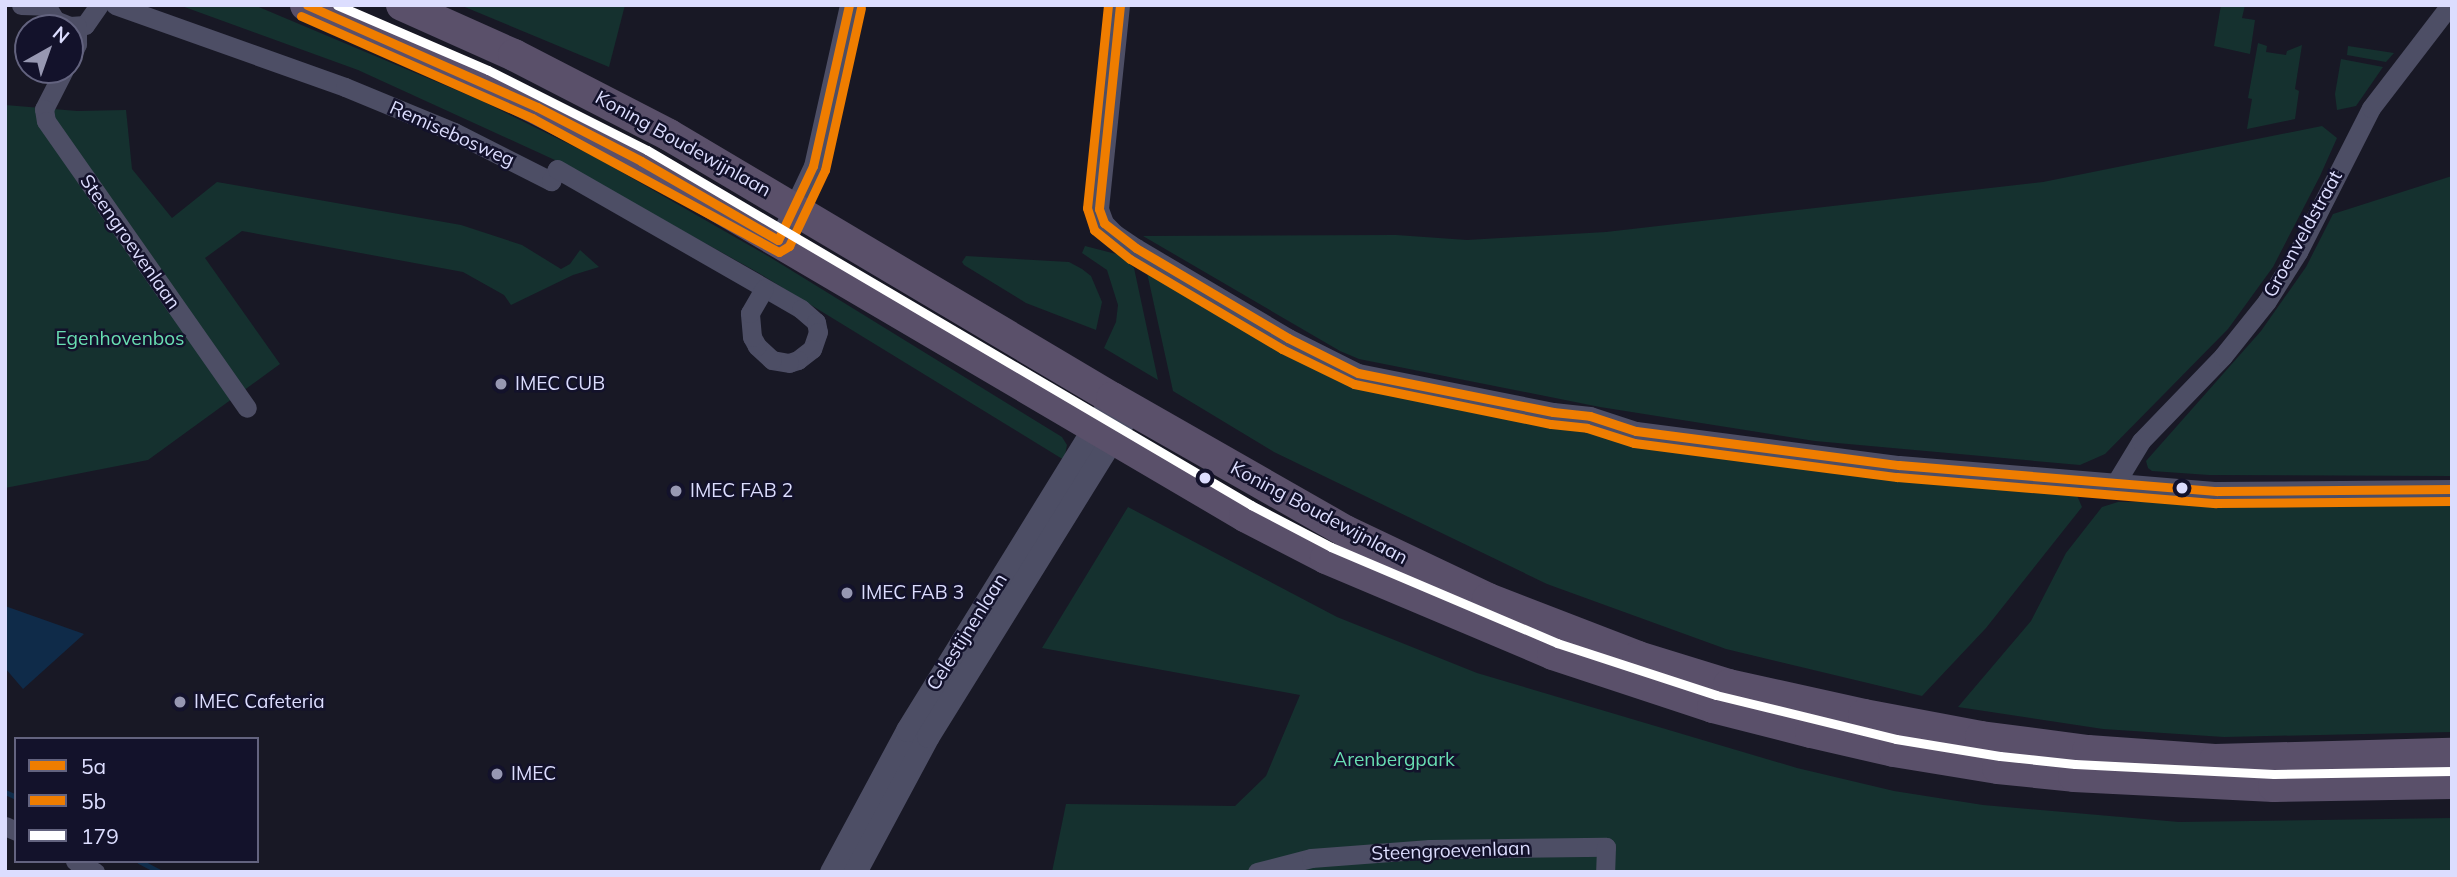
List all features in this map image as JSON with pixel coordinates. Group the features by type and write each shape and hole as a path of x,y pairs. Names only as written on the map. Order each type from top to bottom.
{"highway":[{"name":"Koning Boudewijnlaan","path":"306,5 537,107 641,161 1103,435 1314,552 1461,617 1616,676 1713,706 1894,751 2074,776 2274,786 2452,783"},
{"name":"Koning Boudewijnlaan","path":"402,5 579,86 796,207 1121,403 1345,531 1488,599 1638,657 1729,685 1955,732 2088,751 2215,760 2452,754"}],"street":[{"path":"21,5 46,5"},
{"path":"84,23 92,20 99,5"},
{"name":"Remisebosweg","path":"115,5 345,87 454,132 551,181 557,169 764,289"},
{"path":"778,240 796,207 821,137 849,5"},
{"path":"1120,5 1099,209 1104,223 1115,234 1288,338 1358,373 1553,412 1590,416 1636,431 1899,465 2217,491 2308,493 2452,489"},
{"name":"Groenveldstraat","path":"2115,484 2141,441 2223,356 2258,313 2298,252 2371,108 2451,5"},
{"name":"Steengroevenlaan","path":"57,84 44,109 46,121 247,408"},
{"name":"Celestijnenlaan","path":"855,872 928,736 1121,403"},
{"name":"Celestijnenlaan","path":"831,872 907,730 1103,435"},
{"name":"Steengroevenlaan","path":"1257,872 1311,858 1430,849 1606,847 1605,872"},
{"path":"79,863 95,872"}],"green space":[{"path":"179,5 254,5 482,101 595,157 768,256 1062,437 1067,445 1064,460 757,272 557,161 358,70"},
{"path":"460,5 625,5 609,67"},
{"path":"2221,5 2245,5 2242,18 2255,20 2250,54 2214,46"},
{"path":"2258,43 2267,46 2266,52 2286,55 2287,51 2302,45 2295,89 2299,91 2295,119 2247,129 2252,99 2248,98"},
{"path":"2348,46 2394,53 2386,62 2347,55"},
{"path":"2341,59 2383,67 2356,106 2337,110 2335,94"},
{"name":"Egenhovenbos","path":"5,105 77,111 126,110 132,169 172,218 217,182 461,225 522,245 561,269 570,264 580,250 599,267 573,275 511,305 504,295 463,272 242,231 205,258 280,364 148,460 5,488"},
{"path":"2322,126 2337,138 2273,267 2228,329 2105,454 2080,465 1815,441 1600,407 1359,359 1340,351 1143,236 1396,235 1467,240 1606,232 2043,182"},
{"path":"2452,176 2452,476 2209,475 2152,471 2148,468 2146,461 2261,331 2306,267 2333,214"},
{"path":"1085,246 1120,255 1134,268 1158,380 1104,348 1116,322 1118,305 1107,270 1082,253"},
{"path":"966,256 1069,262 1082,269 1091,276 1102,302 1096,330 1026,303 964,265 962,262"},
{"path":"1146,268 1327,374 1362,388 1673,448 1883,477 2075,491 2082,507 1986,628 1922,696 1726,649 1547,584 1274,452 1173,391"},
{"path":"2452,500 2452,732 2224,737 2103,729 1958,707 2031,621 2066,553 2102,507 2118,502"},
{"name":"Arenbergpark","path":"1128,507 1337,617 1477,673 1797,768 1894,791 1983,805 2179,822 2452,818 2452,872 1052,872 1066,804 1235,806 1266,776 1300,695 1042,648"}],"water":[{"path":"5,606 84,634 23,689 5,668"}],"waterway":[{"path":"5,792 14,796"},
{"path":"143,863 160,872"}],"transit line":[{"name":"5a","path":"307,5 537,107 641,161 778,240 813,166 849,5"},
{"name":"179","path":"337,5 488,70 647,150 1251,505 1331,547 1557,643 1716,695 1896,739 2000,756 2075,764 2274,774 2452,771"},
{"name":"5b","path":"1108,5 1087,208 1094,230 1130,259 1282,349 1354,384 1551,424 1587,428 1634,443 1897,477 2216,503 2452,501"},
{"name":"5a","path":"1120,5 1099,209 1104,223 1136,248 1288,338 1358,373 1553,412 1590,416 1636,431 1899,465 2217,491 2452,489"},
{"name":"5b","path":"301,16 532,118 779,252 789,246 825,170 861,8"}],"place":[{"name":"IMEC CUB","path":"501,384"},
{"name":"IMEC FAB 2","path":"676,491"},
{"name":"IMEC FAB 3","path":"847,593"},
{"name":"IMEC Cafeteria","path":"180,702"},
{"name":"IMEC","path":"497,774"}]}
